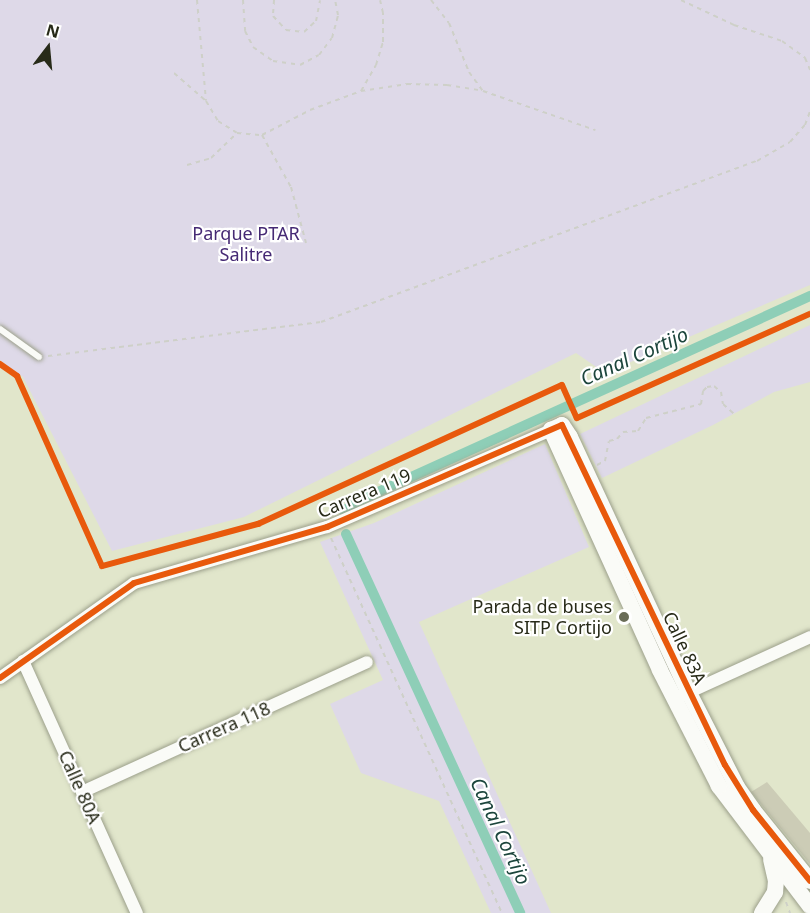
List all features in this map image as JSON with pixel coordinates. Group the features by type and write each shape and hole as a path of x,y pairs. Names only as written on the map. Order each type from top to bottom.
{"street":[{"name":"Carrera 119","path":"0,678 134,583 327,527 551,430"},
{"name":"Calle 83A","path":"551,430 682,696 719,786 807,910"},
{"path":"682,696 810,637"},
{"name":"Calle 80A","path":"23,662 136,913"},
{"name":"Carrera 118","path":"82,792 367,662"},
{"name":"Calle 83A","path":"682,696 737,787 810,881"},
{"path":"762,913 775,892 776,881 770,856"}],"lane":[{"path":"0,329 39,357"}],"path":[{"path":"198,0 206,101"},
{"path":"243,0 245,31 253,47 273,61 300,65 319,55 332,38 338,15 334,0"},
{"path":"274,0 273,16 286,30 304,33 316,21 320,0"},
{"path":"361,91 376,65 383,42 383,13 380,0"},
{"path":"431,0 449,23 469,72 483,91"},
{"path":"681,0 734,25 782,41 805,58 810,70"},
{"path":"174,73 206,101 218,121 237,133 261,135 310,110 361,91 407,84 447,85 483,91 595,130"},
{"path":"39,357 321,322 757,161 790,142 805,125 810,111"},
{"path":"187,165 211,158 237,133"},
{"path":"261,135 291,187 306,243"},
{"path":"327,527 502,913"}],"green space":[{"name":"Parque PTAR Salitre","path":"0,0 810,0 810,285 605,373 576,353 244,517 112,551 23,377 0,360"},
{"path":"810,325 810,382 774,392 713,425 602,478 580,434"},
{"path":"545,444 589,547 419,622 551,913 491,913 439,801 361,773 330,704 383,680 320,542 374,523"}],"building":[{"path":"767,782 810,833 810,864 751,792"}],"waterway":[{"name":"Canal Cortijo","path":"344,511 356,502 810,296"},
{"name":"Canal Cortijo","path":"346,534 520,913"}],"cycle path":[{"path":"0,364 17,376 102,566 258,524 562,385 577,418 810,314"},
{"path":"0,678 134,583 327,527 562,425 725,765 753,810 810,881"}],"place":[{"name":"Parada de buses SITP Cortijo","path":"624,617"}]}
